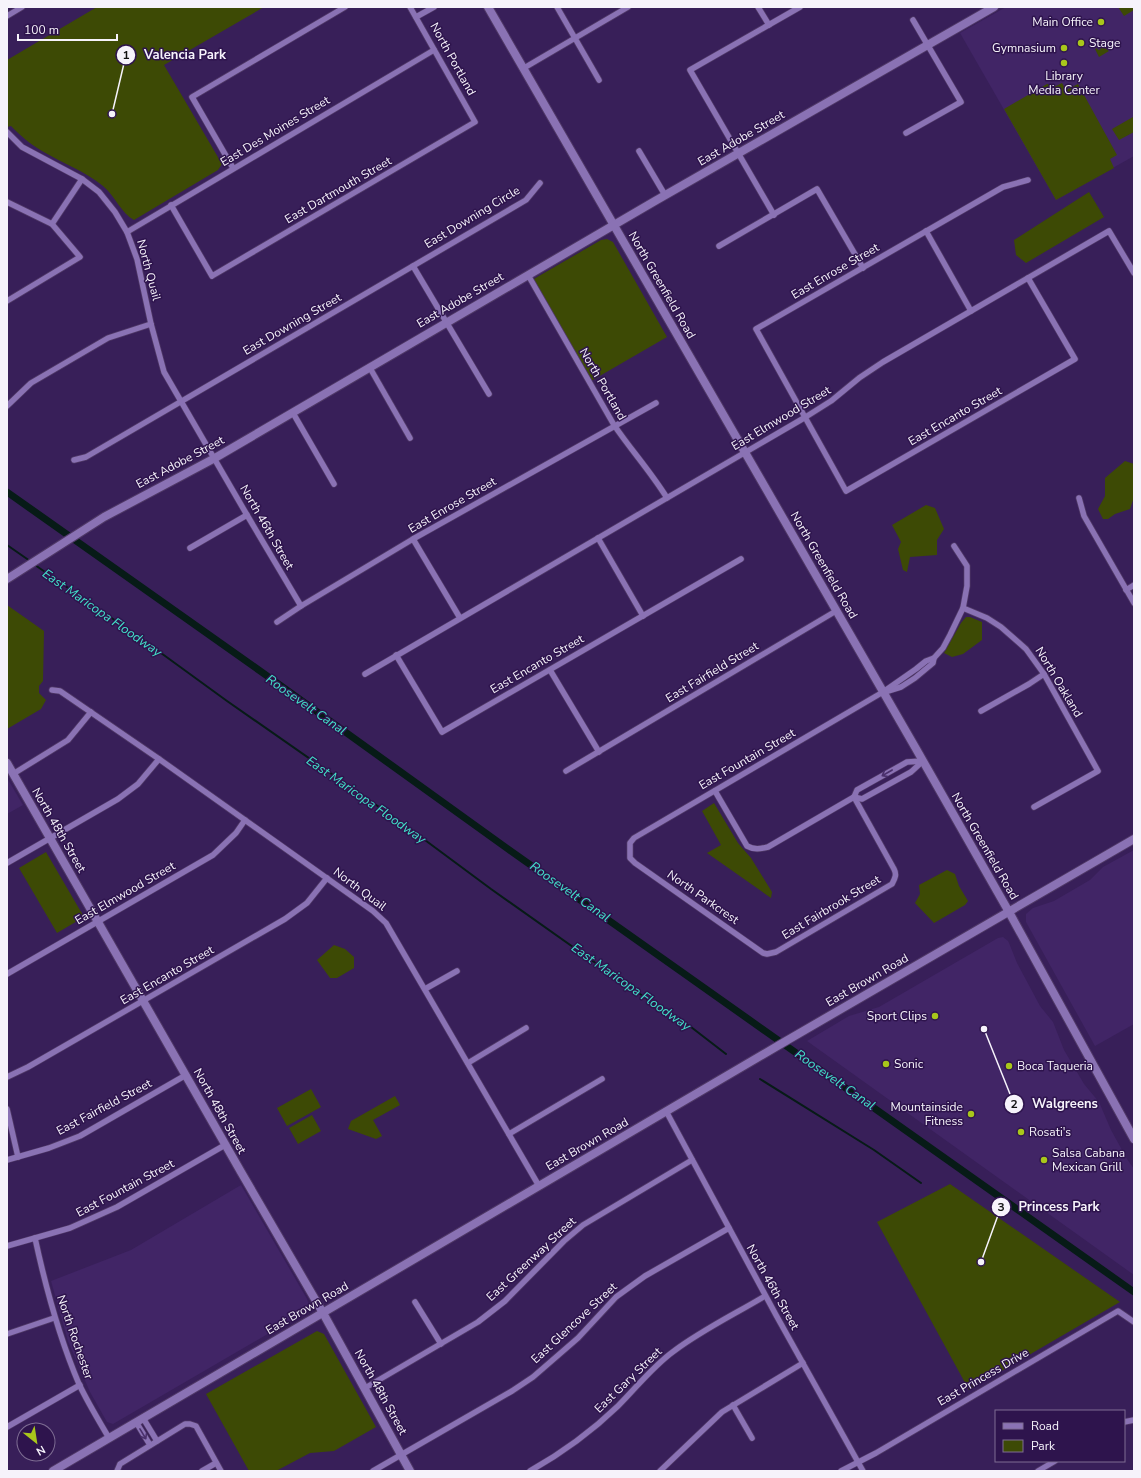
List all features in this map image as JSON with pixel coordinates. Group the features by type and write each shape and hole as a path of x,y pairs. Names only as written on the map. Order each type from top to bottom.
{"main road":[{"name":"North Greenfield Road","path":"488,7 884,692 1009,912 1134,1139"},
{"name":"East Adobe Street","path":"7,579 77,534 136,499 215,458 614,224 994,7"},
{"name":"North 48th Street","path":"7,763 225,1145 323,1313 410,1471"},
{"name":"East Brown Road","path":"53,1471 786,1040 1134,839"}],"street":[{"path":"7,16 22,7"},
{"path":"234,168 192,98 345,7"},
{"name":"North Portland","path":"410,7 475,122"},
{"path":"416,17 434,7"},
{"path":"557,7 600,80"},
{"path":"524,68 628,7"},
{"path":"758,7 769,25"},
{"path":"774,215 690,70 800,7"},
{"path":"906,133 961,102 913,20"},
{"name":"East Des Moines Street","path":"127,232 434,50"},
{"name":"East Dartmouth Street","path":"171,206 212,276 475,122"},
{"name":"North Quail","path":"7,132 22,147 82,179 99,192 115,212 127,232 137,259 151,324 164,372 182,400 215,458"},
{"path":"639,152 665,195"},
{"path":"52,224 82,179"},
{"name":"East Enrose Street","path":"804,418 756,329 1003,187 1028,180"},
{"name":"East Downing Circle","path":"413,266 526,200 540,183"},
{"path":"719,246 817,189 863,268"},
{"path":"7,202 52,224 80,257 7,301"},
{"path":"926,231 971,311"},
{"name":"East Elmwood Street","path":"365,674 832,402 859,378 883,362 1110,231 1134,273"},
{"path":"413,266 489,394"},
{"name":"East Downing Street","path":"182,400 413,266"},
{"name":"North Portland","path":"528,275 614,425 628,446 653,476 667,498"},
{"name":"East Encanto Street","path":"804,418 846,491 1075,359 1028,278"},
{"path":"7,406 31,383 108,338 151,324"},
{"path":"370,368 410,438"},
{"path":"74,460 86,457 182,400"},
{"name":"East Enrose Street","path":"277,622 413,539 614,425 656,403"},
{"path":"293,413 334,484"},
{"name":"North 46th Street","path":"215,458 301,606"},
{"path":"1079,498 1084,516 1134,603"},
{"path":"190,548 247,515"},
{"path":"598,538 643,616"},
{"path":"413,539 460,618"},
{"name":"East Fountain Street","path":"884,692 901,686 922,674 933,663 934,658 950,635 964,608 967,586 967,566 954,546"},
{"name":"East Encanto Street","path":"396,655 442,732 741,559"},
{"path":"1126,590 1134,585"},
{"name":"North Oakland","path":"964,608 987,618 1001,627 1026,649 1044,674 1098,771 1034,807"},
{"name":"East Fairfield Street","path":"566,771 836,611"},
{"name":"East Fountain Street","path":"629,851 630,843 634,838 884,692 926,661 934,658"},
{"path":"916,669 922,674"},
{"path":"550,670 599,752"},
{"path":"981,711 1044,674"},
{"name":"North Quail","path":"52,690 60,691 159,759 373,911 386,923 539,1186"},
{"path":"13,774 68,740 91,712"},
{"path":"7,863 118,799 138,784 159,759"},
{"path":"854,798 857,790 907,762 923,761"},
{"path":"715,791 747,846 752,849 756,849 768,847 854,798 862,799 876,792 911,772 923,761"},
{"path":"871,782 876,792"},
{"name":"East Fairbrook Street","path":"772,953 892,884 896,873 854,798"},
{"name":"East Elmwood Street","path":"7,974 213,856 236,833 245,820"},
{"name":"North Parkcrest","path":"629,851 630,858 635,863 763,953 772,953"},
{"name":"East Encanto Street","path":"7,1077 28,1067 285,919 307,903 327,878"},
{"path":"425,989 457,971"},
{"path":"468,1063 526,1028"},
{"name":"East Fairfield Street","path":"7,1160 49,1148 80,1136 186,1075"},
{"path":"509,1134 602,1079"},
{"path":"7,1109 18,1157"},
{"name":"North 46th Street","path":"666,1111 802,1364 864,1471"},
{"name":"East Fountain Street","path":"7,1246 70,1228 117,1207 225,1145"},
{"name":"East Greenway Street","path":"365,1388 478,1322 505,1301 558,1246 582,1225 692,1160"},
{"name":"East Glencove Street","path":"373,1471 512,1391 533,1377 578,1338 616,1297 645,1276 729,1228"},
{"name":"North Rochester","path":"35,1238 54,1318 80,1385 109,1438"},
{"name":"East Gary Street","path":"530,1471 558,1455 598,1424 639,1385 656,1365 674,1351 765,1296"},
{"path":"415,1302 441,1344"},
{"name":"East Princess Drive","path":"841,1471 876,1453 1118,1311 1134,1322"},
{"path":"7,1334 54,1318"},
{"path":"660,1471 710,1422 733,1405 802,1364"},
{"path":"7,1427 80,1385"},
{"path":"733,1405 752,1438"},
{"path":"140,1420 157,1441"},
{"path":"140,1420 150,1445"},
{"path":"117,1470 120,1464 150,1445 185,1424 190,1424 196,1426 221,1471"},
{"path":"202,1471 216,1462"},
{"path":"1038,1471 1053,1462"}],"shaded area":[{"path":"1006,7 1134,7 1134,156 1056,200 960,33"},
{"path":"7,778 23,805 7,814"},
{"path":"1134,850 1134,1024 1095,1046 1026,922 1026,914 1033,908 1054,901 1090,880 1103,867"},
{"path":"1003,937 1008,941 1017,963 1040,1006 1053,1022 1064,1050 1084,1084 1099,1102 1111,1130 1134,1169 1134,1275 807,1041 849,1016 879,1007 998,938"},
{"path":"241,1185 307,1299 309,1305 307,1309 302,1314 113,1424 107,1422 90,1392 68,1341 51,1281 131,1250"}],"green space":[{"path":"97,7 264,7 164,65 222,164 218,170 134,220 125,213 103,186 81,171 38,148 26,140 11,126 7,127 7,60"},
{"path":"1118,7 1134,7 1134,10 1124,16"},
{"path":"1101,45 1109,51 1099,57 1095,49 1101,49"},
{"path":"1062,83 1066,90 1078,84 1117,155 1110,159 1114,168 1056,200 1004,109 1047,84 1056,86"},
{"path":"1133,117 1134,132 1119,140 1112,129"},
{"path":"1089,192 1104,217 1026,263 1016,255 1014,240"},
{"path":"607,239 613,242 667,337 591,381 532,280 601,240"},
{"path":"1125,461 1134,464 1134,497 1130,509 1115,514 1108,519 1103,519 1098,509 1105,496 1105,478"},
{"path":"926,505 935,508 944,529 937,540 937,555 910,557 907,572 903,570 898,549 901,542 892,525"},
{"path":"7,605 44,631 43,681 39,686 39,693 46,700 41,709 7,729"},
{"path":"966,617 982,622 982,640 963,654 952,657 944,653"},
{"path":"714,803 738,843 751,858 772,892 771,898 707,853 721,845 702,811"},
{"path":"46,852 84,917 57,933 19,868"},
{"path":"947,870 955,874 959,886 968,901 965,905 934,923 915,903 920,894 919,885"},
{"path":"334,945 345,949 354,957 354,968 337,978 330,978 317,960"},
{"path":"311,1089 321,1107 287,1126 277,1108"},
{"path":"395,1096 400,1105 373,1120 382,1136 376,1139 348,1129 351,1121"},
{"path":"312,1115 321,1131 298,1144 289,1128"},
{"path":"950,1184 1120,1302 969,1390 877,1222"},
{"path":"317,1331 324,1334 376,1427 334,1451 310,1453 276,1471 249,1471 206,1394"}],"waterway":[{"name":"Roosevelt Canal","path":"7,492 1134,1292"},
{"name":"East Maricopa Floodway","path":"7,545 30,561"},
{"name":"East Maricopa Floodway","path":"35,565 402,823 491,889 614,976 691,1027 726,1054"},
{"name":"East Maricopa Floodway","path":"760,1079 874,1150 921,1183"}],"place":[{"name":"Main Office","path":"1101,22"},
{"name":"Stage","path":"1081,43"},
{"name":"Gymnasium","path":"1064,48"},
{"name":"Library Media Center","path":"1064,63"},
{"name":"Valencia Park","path":"112,114"},
{"name":"Sport Clips","path":"935,1016"},
{"name":"Walgreens","path":"984,1029"},
{"name":"Sonic","path":"886,1064"},
{"name":"Boca Taqueria","path":"1009,1066"},
{"name":"Mountainside Fitness","path":"971,1114"},
{"name":"Rosati's","path":"1021,1132"},
{"name":"Salsa Cabana Mexican Grill","path":"1044,1160"},
{"name":"Princess Park","path":"981,1262"}]}
